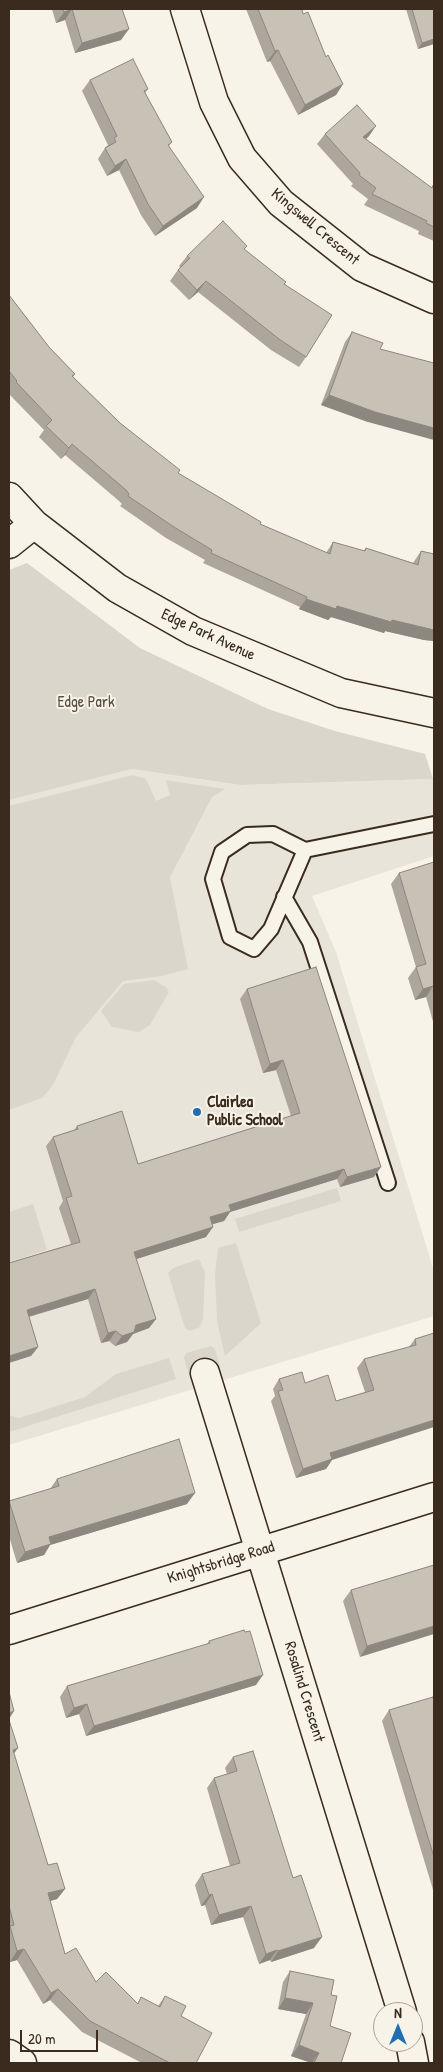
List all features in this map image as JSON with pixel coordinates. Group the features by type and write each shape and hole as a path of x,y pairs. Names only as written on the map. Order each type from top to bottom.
{"street":[{"name":"Kingswell Crescent","path":"185,9 214,102 242,158 275,196 362,267 434,298"},
{"name":"Edge Park Avenue","path":"9,497 34,524 117,588 193,631 341,693 434,713"},
{"path":"9,544 34,524"},
{"name":"Rosalind Crescent","path":"205,1373 399,2002"},
{"name":"Knightsbridge Road","path":"9,1630 434,1497"},
{"path":"9,2054 22,2063"}],"lane":[{"path":"305,850 271,929 254,949 230,937 213,879 222,852 248,835 273,834 305,850 434,824"},
{"path":"284,897 310,942 388,1182"}],"shaded area":[{"name":"Clairlea Public School","path":"132,769 240,785 433,779 434,856 312,896 336,952 434,1271 434,1316 9,1445 9,800"}],"green space":[{"name":"Edge Park","path":"27,563 140,648 268,709 335,731 425,754 433,779 240,785 132,769 9,800 9,570"},
{"path":"133,775 146,779 156,801 170,795 166,780 225,789 212,797 170,877 188,969 162,976 123,981 76,1037 53,1085 42,1098 9,1110 9,806"},
{"path":"154,980 166,987 169,992 150,1025 139,1032 112,1027 101,1011 124,984"},
{"path":"337,1188 341,1201 239,1232 235,1219"},
{"path":"33,1204 47,1250 9,1262 9,1212"},
{"path":"236,1243 261,1323 225,1356 217,1321 215,1274 218,1248"},
{"path":"199,1259 205,1273 203,1319 200,1327 190,1331 185,1328 168,1273 173,1268"},
{"path":"211,1346 215,1349 220,1366 189,1375 184,1358 186,1353"},
{"path":"169,1358 176,1379 9,1432 9,1415 19,1418 85,1397 116,1374"}],"building":[{"path":"72,9 122,9 129,29 82,43"},
{"path":"258,9 302,9 303,14 308,12 326,57 328,55 343,84 305,105 278,50 275,51"},
{"path":"412,9 434,9 434,39 422,43"},
{"path":"133,59 148,89 144,91 172,142 168,145 204,197 163,226 148,204 126,159 115,166 105,148 116,142 114,138 117,136 90,80"},
{"path":"357,105 376,126 363,137 432,188 434,184 434,227 426,223 427,221 372,194 376,188 359,175 360,173 325,134"},
{"path":"223,221 247,246 244,249 286,282 284,284 332,315 306,357 279,339 206,281 197,290 178,270 190,258 187,256"},
{"path":"9,295 49,347 75,374 72,376 120,423 180,470 178,473 261,522 260,524 330,554 333,542 365,551 366,548 418,565 421,551 434,554 434,630 392,620 391,622 337,606 336,609 306,599 307,597 211,553 212,550 128,496 129,494 126,490 72,444 69,448 46,426 52,420 16,382 9,371"},
{"path":"352,332 383,343 380,349 434,363 434,428 375,412 329,395"},
{"path":"434,862 434,990 433,986 423,989 416,967 426,964 399,873"},
{"path":"316,967 381,1167 347,1177 344,1169 229,1205 231,1211 210,1217 213,1227 134,1252 156,1319 136,1325 134,1332 122,1336 116,1331 108,1333 95,1289 27,1310 38,1347 9,1356 9,1263 80,1242 66,1198 72,1196 53,1137 78,1129 77,1126 122,1111 138,1164 300,1113 283,1060 270,1064 247,989"},
{"path":"434,1333 434,1420 330,1453 332,1459 303,1469 278,1391 283,1390 279,1379 302,1372 305,1383 328,1375 336,1401 374,1390 364,1359 416,1345 415,1339"},
{"path":"179,1439 195,1493 49,1537 51,1544 25,1552 9,1501 59,1486 57,1479"},
{"path":"434,1565 434,1626 367,1646 351,1590"},
{"path":"244,1630 245,1632 250,1631 263,1675 94,1726 87,1704 74,1708 67,1686 210,1643 209,1641"},
{"path":"9,1692 14,1711 9,1713"},
{"path":"433,1697 434,1702 434,1857 389,1710"},
{"path":"9,1720 18,1748 13,1750 48,1865 57,1863 65,1889 48,1893 65,1954 76,1948 96,1982 106,1972 138,2004 141,1997 160,2007 165,1996 186,2006 181,2016 212,2033 196,2063 170,2063 90,2021 58,1989 51,1993 24,1949 17,1951 10,1926 14,1925 9,1906"},
{"path":"253,1751 293,1878 301,1875 322,1937 266,1954 251,1906 219,1915 212,1894 209,1895 202,1874 240,1863 214,1778 237,1771 233,1757"},
{"path":"290,1971 334,1980 331,1995 337,1996 330,2026 351,2033 341,2063 314,2063 319,2053 299,2045 313,2003 285,1998"}],"place":[{"name":"Clairlea Public School","path":"197,1112"}]}
